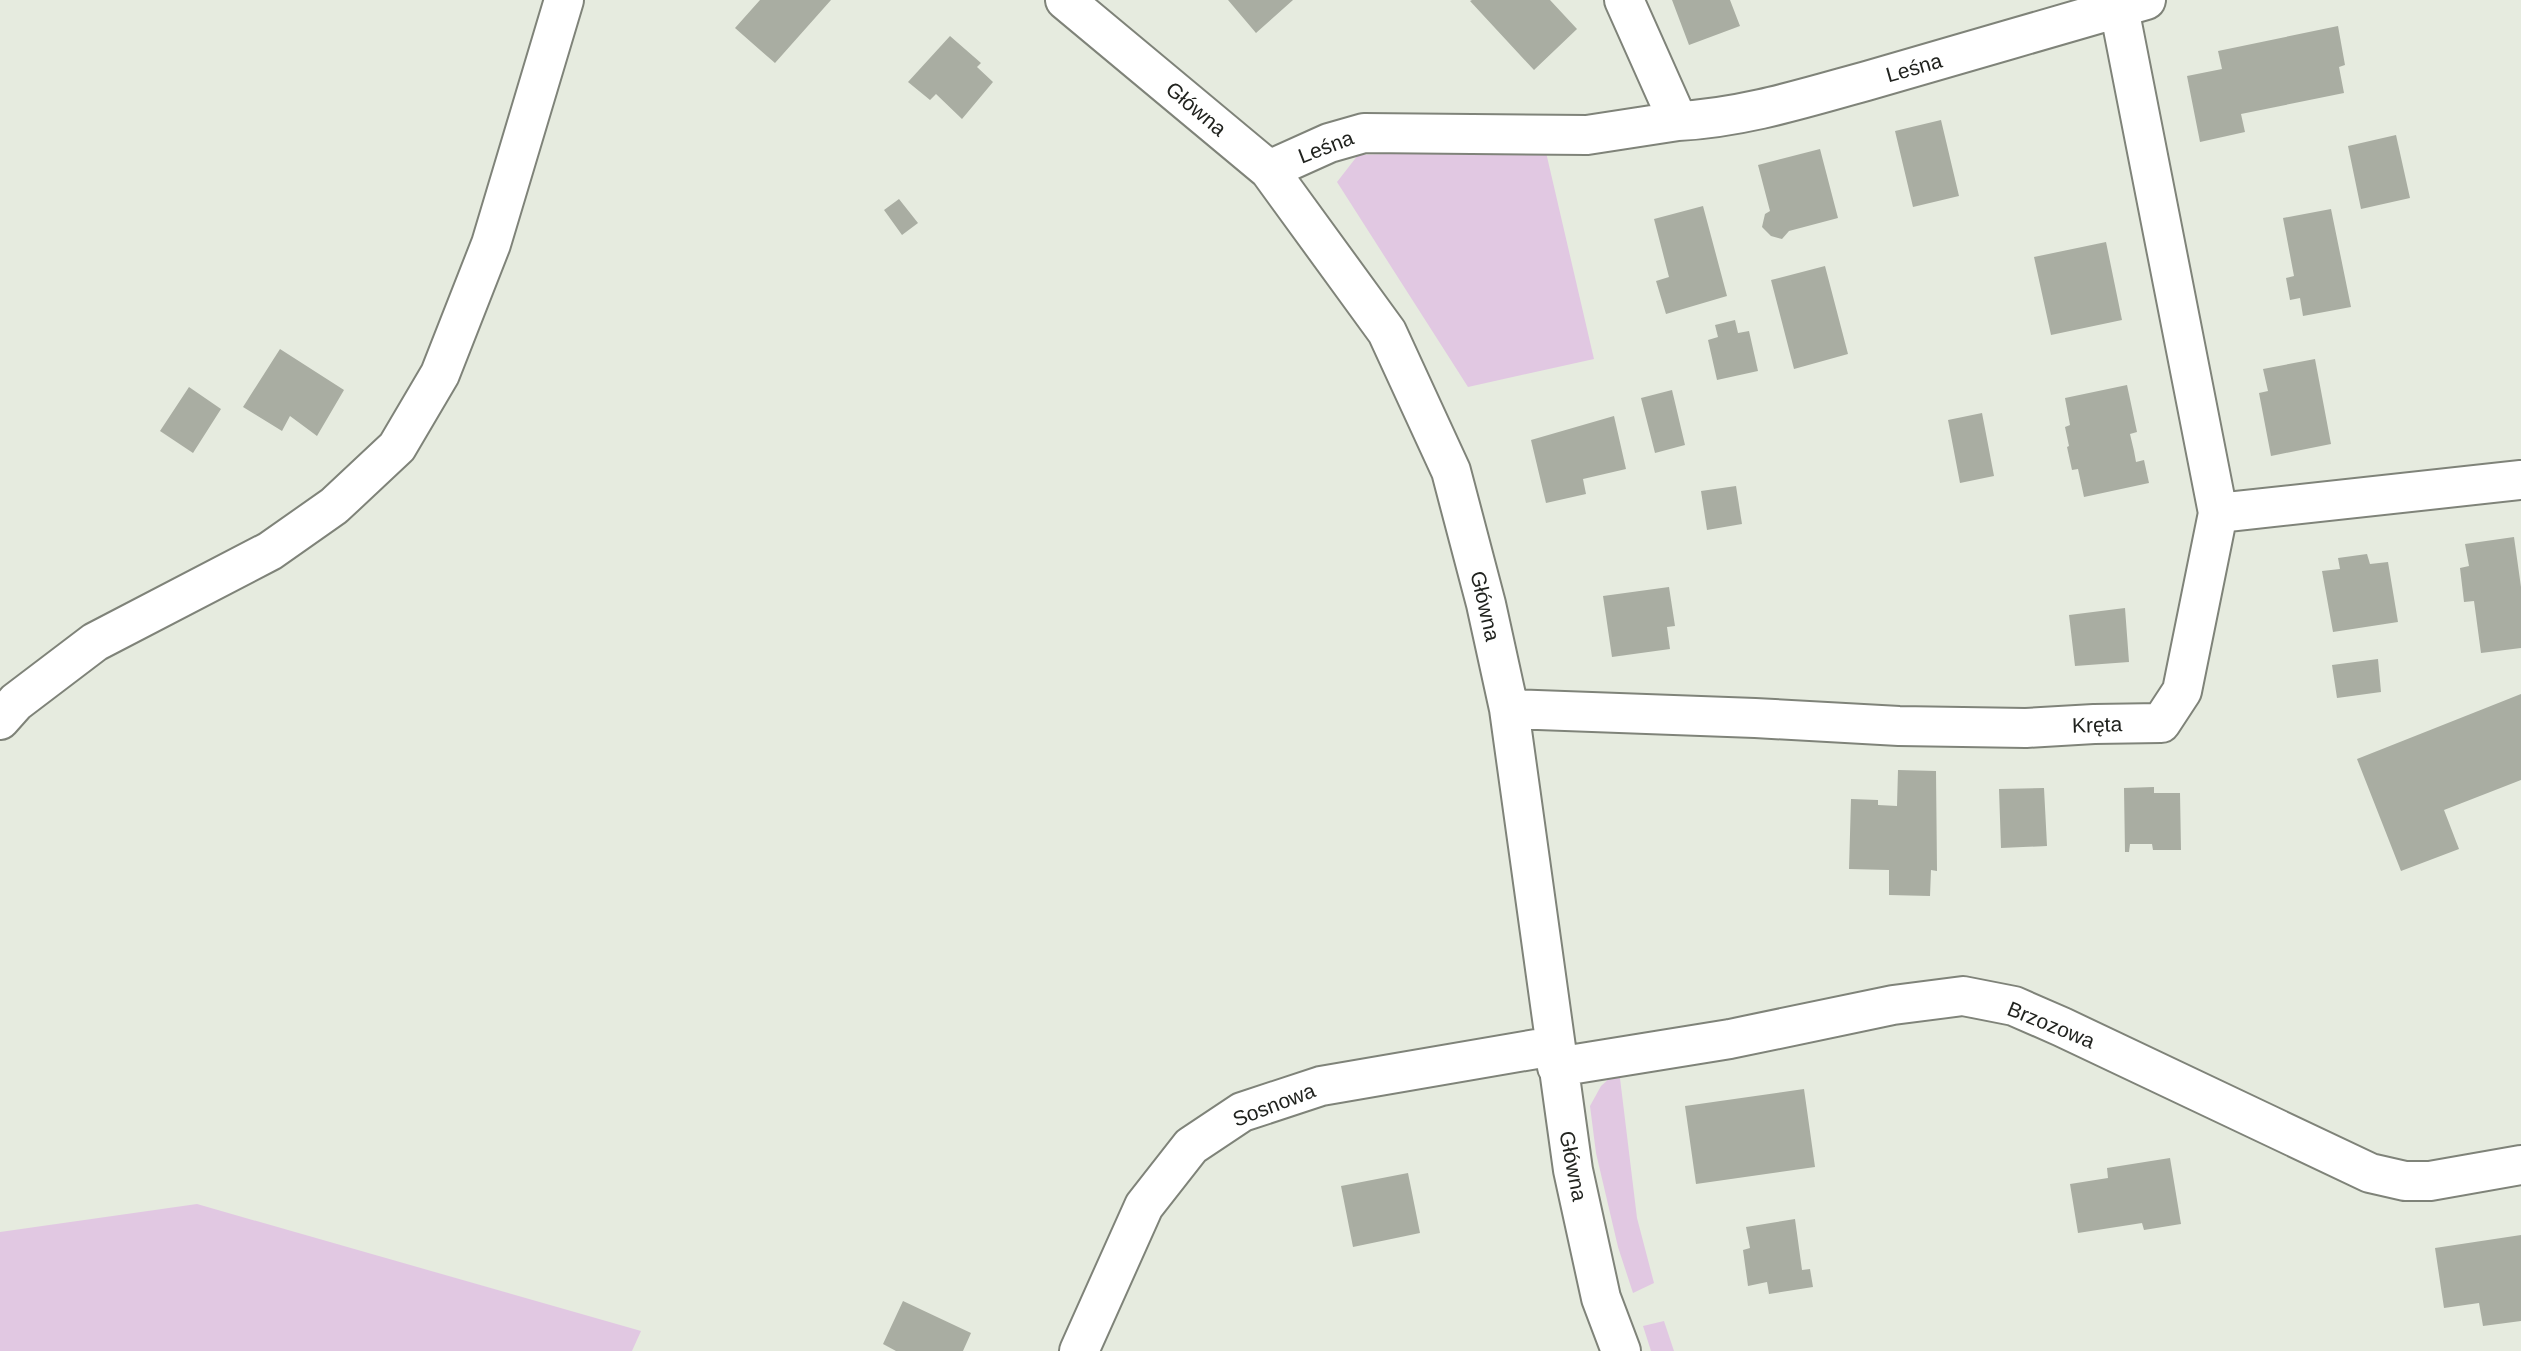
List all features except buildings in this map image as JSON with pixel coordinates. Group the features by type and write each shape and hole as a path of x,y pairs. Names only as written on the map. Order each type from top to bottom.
{"street":[{"path":"0,720 16,702 95,642 270,551 334,506 397,447 440,374 491,244 564,0"},
{"name":"Główna","path":"1065,0 1269,170 1387,331 1451,471 1486,604 1509,709 1555,1056 1573,1170 1598,1285 1622,1351"},
{"path":"1624,0 1678,121"},
{"path":"2132,4 2218,513 2521,480"},
{"name":"Leśna","path":"1269,170 1329,143 1364,133 1587,135 1732,115 1833,90 2132,4"},
{"name":"Kręta","path":"1509,709 2013,728 2161,723 2182,691 2218,513"},
{"name":"Brzozowa","path":"1555,1056 1730,1039 1893,1005 1963,996 2014,1006 2370,1173 2405,1181 2430,1181 2521,1165"},
{"name":"Sosnowa","path":"1079,1351 1144,1206 1191,1146 1242,1112 1321,1086 1555,1056"}],"shaded area":[{"path":"1545,148 1594,359 1468,387 1337,182 1358,155"},
{"path":"1619,1070 1637,1218 1654,1283 1633,1293 1618,1247 1596,1153 1590,1106 1601,1086"},
{"path":"197,1204 641,1331 632,1351 0,1351 0,1232"},
{"path":"1664,1321 1674,1351 1651,1351 1643,1326"}]}
